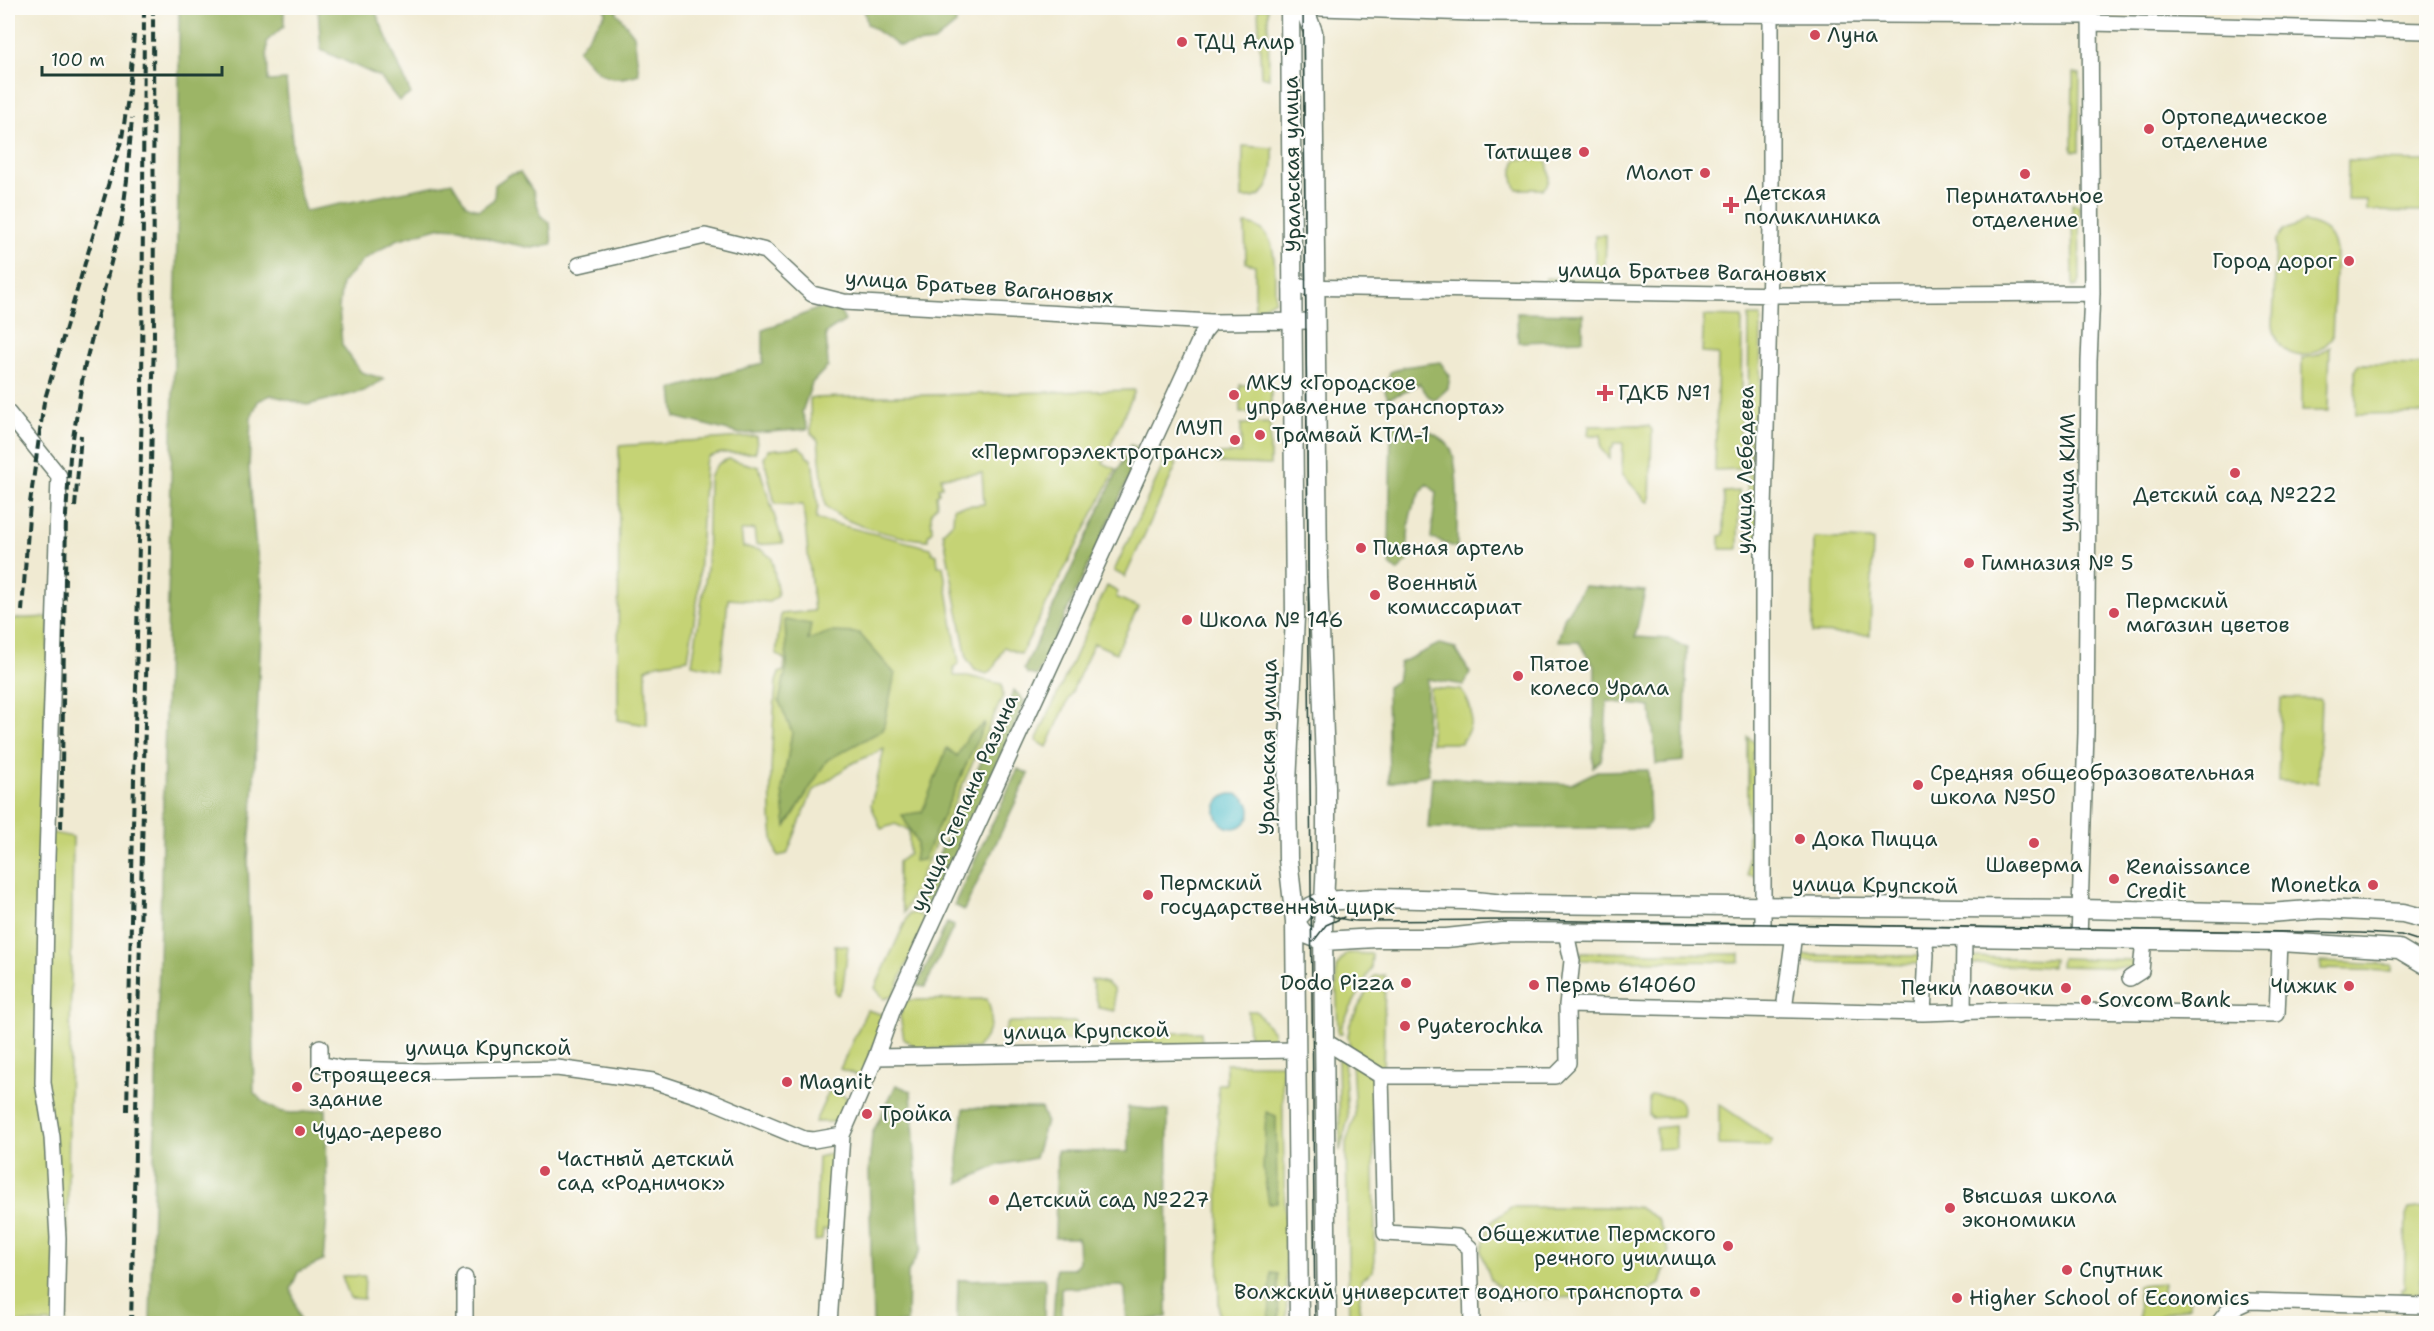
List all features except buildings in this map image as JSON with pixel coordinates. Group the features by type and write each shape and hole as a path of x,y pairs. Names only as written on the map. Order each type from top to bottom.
{"main road":[{"name":"Уральская улица","path":"1296,9 1313,32 1320,676 1326,787 1323,1040 1327,1323"},
{"name":"Уральская улица","path":"1296,9 1291,287 1295,617 1287,784 1288,859 1295,921 1299,1323"},
{"name":"улица Крупской","path":"1323,901 1376,898 1466,900 1504,904 2270,913 2322,909 2403,912 2427,920"},
{"path":"1323,901 1306,909 1295,921 1303,933 1323,941 1446,938 1503,932 2144,939 2280,942 2399,949 2427,965"}],"street":[{"path":"1321,8 1473,13 1771,11 2090,16 2427,31"},
{"name":"улица Лебедева","path":"1763,934 1763,552 1770,294 1771,11"},
{"name":"улица КИМ","path":"2079,939 2086,733 2089,361 2092,293 2090,16"},
{"name":"улица Братьев Вагановых","path":"579,265 705,236 766,251 812,294 844,302 1212,322 1291,321"},
{"name":"улица Братьев Вагановых","path":"1291,287 1770,294 2092,293"},
{"path":"1291,321 1316,321"},
{"name":"улица Степана Разина","path":"829,1323 842,1135 876,1057 893,1009 1203,333 1212,322"},
{"path":"8,413 59,476 47,846 43,1083 52,1137 58,1238 56,1323"},
{"path":"1323,1040 1381,1076 1555,1076 1568,1063 1567,1005 1572,961 1566,933"},
{"path":"1784,1010 1794,934"},
{"path":"1923,1013 1926,954 1924,936"},
{"path":"1963,1013 1965,937"},
{"path":"2130,978 2141,971 2144,939"},
{"path":"1567,1005 1923,1013 2009,1010 2277,1014 2280,942"},
{"name":"улица Крупской","path":"320,1047 320,1064 343,1069 423,1071 557,1068 653,1081 710,1100 804,1138 814,1140 842,1135"},
{"name":"улица Крупской","path":"876,1057 1297,1050"},
{"path":"1381,1076 1385,1233 1457,1237 1470,1248 1472,1323"},
{"path":"465,1278 465,1323"},
{"path":"2218,1323 2229,1310 2249,1301 2427,1306"}],"green space":[{"path":"179,8 284,8 284,26 267,41 268,81 286,80 296,181 305,211 452,182 466,205 479,210 494,199 495,185 509,175 520,172 533,191 541,216 550,223 552,244 532,248 493,240 460,228 441,227 396,240 363,260 342,283 339,308 342,345 361,372 384,379 364,391 307,405 271,395 258,401 251,418 249,468 255,539 263,593 248,859 254,1093 263,1102 287,1113 326,1109 327,1217 323,1261 298,1272 291,1289 301,1323 150,1323 179,158"},
{"path":"318,8 374,8 411,94 399,101 380,77 321,50"},
{"path":"604,8 616,8 617,13 634,35 639,74 611,78 598,71 578,50 606,13"},
{"path":"864,8 954,8 956,24 934,42 899,46 867,24"},
{"path":"1258,8 1268,8 1269,78 1261,76"},
{"path":"2073,73 2080,74 2079,151 2072,151"},
{"path":"1243,146 1273,148 1270,182 1260,195 1252,198 1242,198"},
{"path":"1517,159 1543,159 1547,162 1548,184 1543,189 1517,189 1513,174"},
{"path":"2348,160 2426,161 2426,212 2367,211 2367,200 2347,200"},
{"path":"2072,204 2079,205 2080,280 2077,286 2073,287"},
{"path":"2304,222 2325,230 2332,238 2336,250 2332,338 2315,352 2297,355 2282,347 2273,326 2276,240 2284,230"},
{"path":"1245,224 1257,227 1265,233 1274,253 1275,300 1255,311 1255,265 1246,263"},
{"path":"1595,235 1606,235 1605,271 1595,271"},
{"path":"1546,278 1607,278 1604,286 1545,285"},
{"path":"822,307 840,311 845,321 826,333 828,366 812,383 802,412 808,429 740,434 675,417 672,389 763,363 763,330"},
{"path":"1517,313 1583,314 1583,340 1518,342"},
{"path":"1704,316 1742,317 1740,469 1715,470 1718,354 1702,353"},
{"path":"1749,316 1761,316 1760,421 1752,449 1752,473 1758,494 1758,543 1747,547"},
{"path":"2330,347 2328,411 2302,411 2302,358 2318,355"},
{"path":"1440,362 1450,376 1448,388 1435,400 1428,396 1419,383 1405,392 1388,398 1385,391 1390,372 1403,367"},
{"path":"2358,365 2426,365 2426,413 2356,414 2355,370"},
{"path":"1240,385 1271,385 1271,412 1240,413"},
{"path":"1135,390 1103,463 1116,469 1021,654 1004,647 994,667 987,674 975,670 967,659 943,532 953,522 954,507 984,504 982,473 941,477 942,486 938,487 937,505 931,512 932,531 928,535 928,540 888,534 858,525 833,512 825,505 818,440 811,433 810,398"},
{"path":"1270,423 1270,465 1218,463 1219,454 1241,453 1241,424"},
{"path":"1404,423 1412,438 1426,430 1444,441 1453,455 1457,480 1457,548 1431,538 1436,492 1427,484 1412,511 1408,530 1407,562 1397,571 1390,565 1389,549 1391,426"},
{"path":"1589,426 1649,426 1652,430 1650,502 1646,501 1622,474 1623,443 1614,443 1613,448 1610,449 1610,459 1601,449 1601,435 1588,435"},
{"path":"756,436 755,453 721,453 708,457 705,464 698,596 688,659 657,664 646,669 647,725 618,720 619,446"},
{"path":"1130,445 1138,447 1132,471 1037,676 1028,674 1024,669"},
{"path":"799,447 807,457 812,459 818,506 816,519 931,548 932,553 937,555 938,566 943,566 959,663 954,667 954,676 967,676 1002,684 1003,696 904,913 898,891 898,862 909,854 909,830 895,824 881,829 871,805 884,749 851,764 812,792 787,854 778,856 774,843 771,773 776,682 779,673 784,671 785,660 776,654 781,614 814,611 803,505 775,504 764,458 768,450"},
{"path":"729,459 759,467 783,543 756,545 754,529 741,531 743,547 761,550 772,558 778,596 769,602 728,599 721,670 692,664 707,568 709,478 717,466"},
{"path":"1169,460 1177,464 1125,577 1114,571 1165,461"},
{"path":"1739,491 1738,549 1720,549 1720,536 1724,535 1724,492"},
{"path":"1814,538 1873,540 1870,635 1812,633"},
{"path":"1107,586 1118,592 1116,597 1138,607 1116,653 1094,643 1047,747 1036,741"},
{"path":"1584,586 1645,591 1635,637 1670,639 1687,648 1684,761 1656,764 1651,707 1607,701 1601,760 1593,767 1595,667 1578,641 1558,641 1564,618"},
{"path":"49,617 43,831 73,837 66,1323 8,1323 8,619"},
{"path":"785,620 811,624 808,640 830,632 859,633 895,674 883,730 827,760 786,827 782,790 792,732 779,701 787,666"},
{"path":"1439,644 1455,648 1470,673 1464,685 1427,679 1426,751 1429,774 1389,783 1387,687 1397,681 1400,663"},
{"path":"1430,688 1461,690 1466,697 1472,716 1469,729 1461,743 1431,743"},
{"path":"1014,690 1025,702 933,905 923,907 916,904"},
{"path":"2281,698 2321,699 2318,783 2278,781"},
{"path":"985,723 923,860 914,861 917,843 902,815 922,812 947,748 957,756 968,736"},
{"path":"1748,737 1757,744 1758,750 1753,751 1753,768 1758,769 1758,876 1748,875"},
{"path":"1018,769 1029,774 964,910 954,905"},
{"path":"1648,770 1650,821 1646,828 1428,828 1432,777 1571,784 1597,771"},
{"path":"916,913 926,919 893,996 884,999 875,988 909,914"},
{"path":"947,923 954,926 925,987 917,986"},
{"path":"835,945 848,946 843,986 838,995 835,993"},
{"path":"1581,952 1740,954 1740,962 1581,960"},
{"path":"1348,953 1372,954 1371,969 1342,1025 1342,1034 1338,1034 1336,968"},
{"path":"1800,955 1920,956 1920,964 1800,962"},
{"path":"1971,957 2053,959 2052,967 1971,964"},
{"path":"2061,958 2135,960 2135,968 2060,966"},
{"path":"2321,962 2392,965 2392,971 2321,969"},
{"path":"1385,975 1383,1075 1351,1053 1348,1036 1350,1024 1374,976"},
{"path":"1091,979 1106,983 1114,989 1115,1011 1099,1008"},
{"path":"987,999 991,1012 990,1025 977,1048 919,1049 904,1039 900,1016 905,1000"},
{"path":"867,1010 884,1015 886,1019 860,1076 840,1069"},
{"path":"1248,1011 1256,1011 1273,1032 1273,1043 1249,1042"},
{"path":"1076,1022 1076,1040 1012,1040 1007,1037 1005,1031 1008,1023"},
{"path":"1201,1032 1202,1044 1114,1047 1108,1046 1106,1040 1113,1035"},
{"path":"1338,1057 1344,1058 1348,1119 1340,1151"},
{"path":"1352,1062 1373,1077 1375,1259 1373,1271 1361,1280 1359,1323 1349,1323 1346,1143 1355,1115"},
{"path":"1226,1064 1282,1064 1287,1323 1219,1323 1218,1084 1226,1084"},
{"path":"896,1085 911,1091 921,1249 908,1272 907,1323 873,1323 869,1170 872,1134"},
{"path":"830,1089 848,1098 836,1122 815,1122"},
{"path":"1654,1095 1676,1098 1682,1104 1682,1116 1652,1118 1649,1115 1649,1097"},
{"path":"1719,1104 1772,1140 1772,1144 1770,1146 1719,1145"},
{"path":"1128,1107 1168,1111 1167,1317 1127,1323 1125,1289 1122,1286 1061,1288 1061,1312 1064,1323 1053,1323 1056,1269 1073,1269 1079,1262 1078,1238 1055,1238 1057,1151 1129,1152"},
{"path":"964,1108 1041,1108 1046,1121 1035,1158 999,1165 959,1183 958,1159"},
{"path":"1266,1112 1276,1116 1277,1202 1269,1204 1263,1169"},
{"path":"1675,1126 1676,1148 1657,1149 1656,1128"},
{"path":"833,1153 832,1229 823,1230 822,1240 815,1241 818,1157"},
{"path":"1511,1207 1638,1207 1658,1219 1669,1251 1660,1284 1638,1297 1513,1298 1491,1280 1481,1251 1489,1224"},
{"path":"2425,1207 2420,1293 2401,1294 2401,1289 2404,1289 2406,1216 2409,1209"},
{"path":"1271,1273 1278,1274 1279,1323 1269,1323"},
{"path":"342,1276 365,1276 364,1299 350,1298"},
{"path":"1045,1278 1044,1323 957,1323 958,1280"},
{"path":"2164,1283 2162,1298 2191,1296 2189,1306 2139,1323 2138,1285"}],"water":[{"path":"1233,794 1245,799 1250,811 1245,823 1233,828 1221,823 1216,811 1221,799"}],"tram line":[{"path":"1303,8 1315,1324"},
{"path":"1311,897 1325,912 1358,921 1510,920 2360,933 2401,935 2426,943"},
{"path":"1313,942 1326,925 1344,917"}],"railway":[{"path":"127,1111 142,400 144,8"},
{"path":"131,1324 154,336 153,8"},
{"path":"22,611 30,503 44,402 122,138 134,35"},
{"path":"121,226 132,118"},
{"path":"61,829 66,515 70,457 84,369 122,219"},
{"path":"75,507 81,435"}],"place":[{"name":"Луна","path":"1815,35"},
{"name":"ТДЦ Алир","path":"1182,42"},
{"name":"Ортопедическое отделение","path":"2149,129"},
{"name":"Татищев","path":"1584,152"},
{"name":"Молот","path":"1705,173"},
{"name":"Перинатальное отделение","path":"2025,174"},
{"name":"Детская поликлиника","path":"1731,205"},
{"name":"Город дорог","path":"2349,261"},
{"name":"ГДКБ №1","path":"1605,393"},
{"name":"МКУ «Городское управление транспорта»","path":"1234,395"},
{"name":"Трамвай КТМ-1","path":"1260,435"},
{"name":"МУП «Пермгорэлектротранс»","path":"1235,440"},
{"name":"Детский сад №222","path":"2235,473"},
{"name":"Пивная артель","path":"1361,548"},
{"name":"Гимназия № 5","path":"1969,563"},
{"name":"Военный комиссариат","path":"1375,595"},
{"name":"Пермский магазин цветов","path":"2114,613"},
{"name":"Школа № 146","path":"1187,620"},
{"name":"Пятое колесо Урала","path":"1518,676"},
{"name":"Средняя общеобразовательная школа №50","path":"1918,785"},
{"name":"Дока Пицца","path":"1800,839"},
{"name":"Шаверма","path":"2034,843"},
{"name":"Renaissance Credit","path":"2114,879"},
{"name":"Monetka","path":"2373,885"},
{"name":"Пермский государственный цирк","path":"1148,895"},
{"name":"Dodo Pizza","path":"1406,983"},
{"name":"Пермь 614060","path":"1534,985"},
{"name":"Чижик","path":"2349,986"},
{"name":"Печки лавочки","path":"2066,988"},
{"name":"Sovcom Bank","path":"2086,1000"},
{"name":"Pyaterochka","path":"1405,1026"},
{"name":"Magnit","path":"787,1082"},
{"name":"Строящееся здание","path":"297,1087"},
{"name":"Тройка","path":"867,1114"},
{"name":"Чудо-дерево","path":"300,1131"},
{"name":"Частный детский сад «Родничок»","path":"545,1171"},
{"name":"Детский сад №227","path":"994,1200"},
{"name":"Высшая школа экономики","path":"1950,1208"},
{"name":"Общежитие Пермского речного училища","path":"1728,1246"},
{"name":"Спутник","path":"2067,1270"},
{"name":"Волжский университет водного транспорта","path":"1695,1292"},
{"name":"Higher School of Economics","path":"1957,1298"}]}
